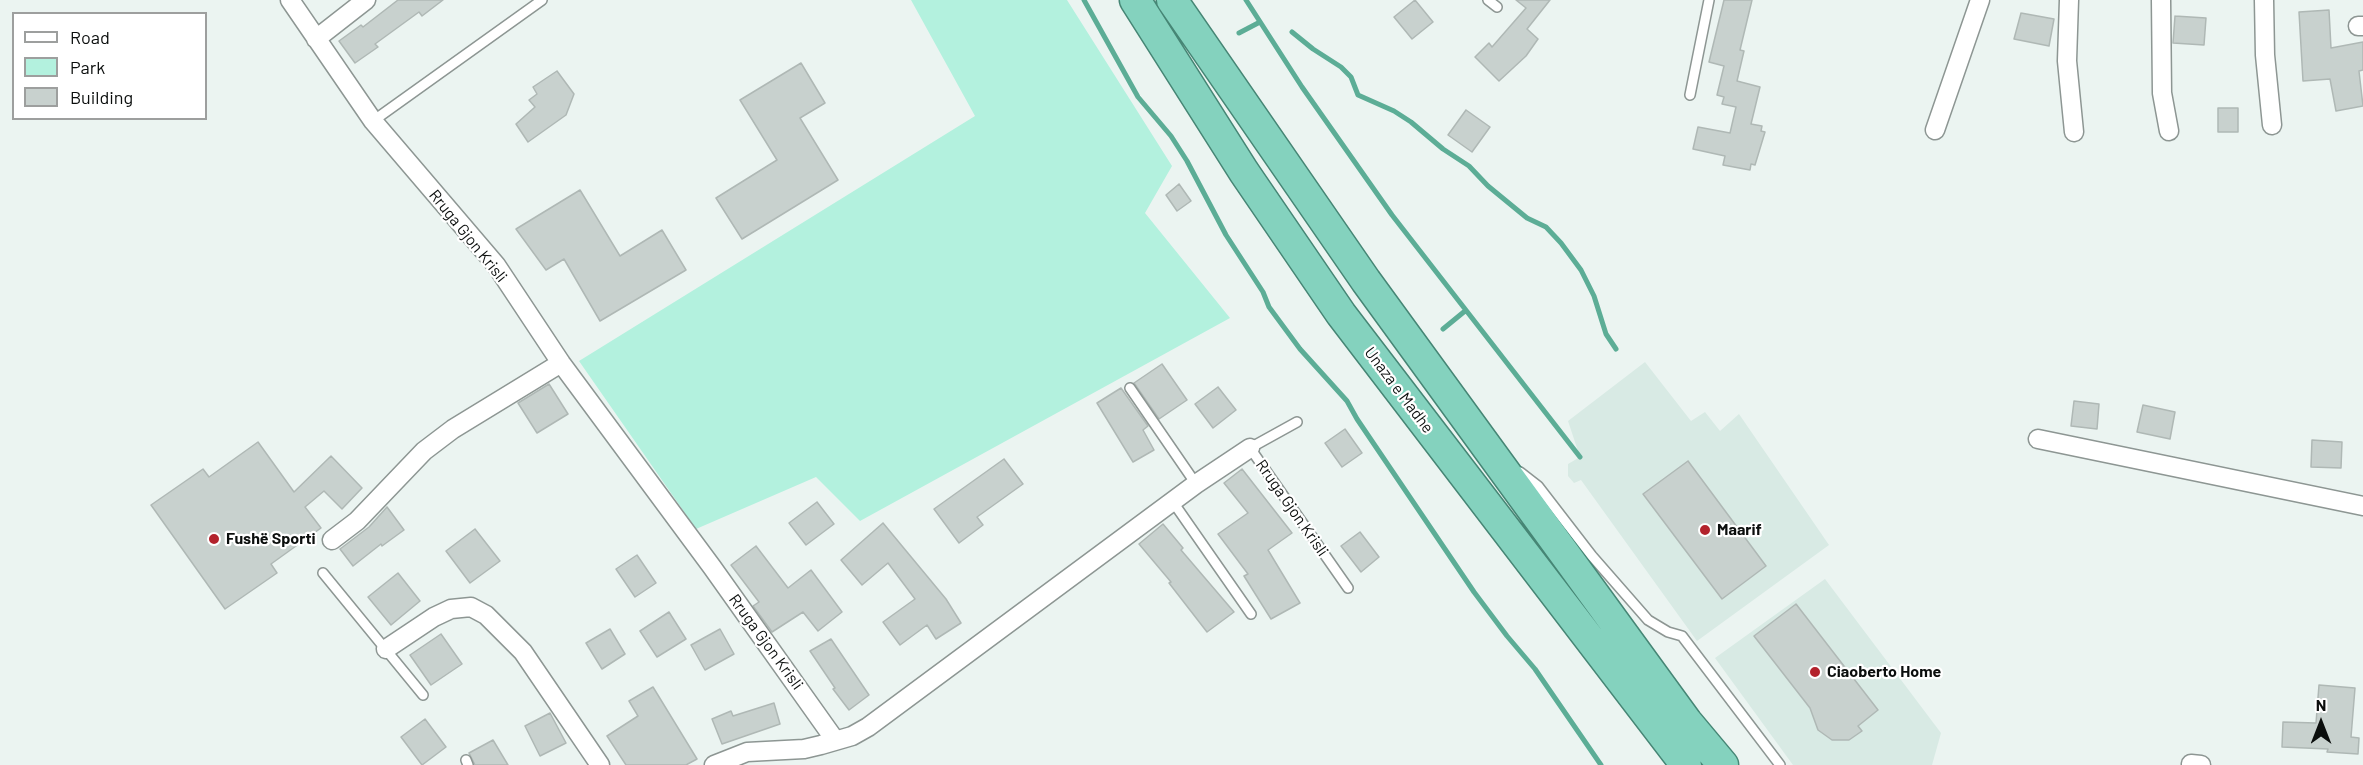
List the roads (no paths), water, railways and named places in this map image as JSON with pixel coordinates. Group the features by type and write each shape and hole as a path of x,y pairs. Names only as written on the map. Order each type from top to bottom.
{"highway":[{"name":"Unaza e Madhe","path":"1135,0 1244,172 1341,314 1686,765"},
{"path":"1172,0 1366,281 1490,448 1687,722 1722,765"}],"street":[{"name":"Rruga Gjon Krisli","path":"290,0 373,121 496,265 561,363 836,740 852,735 888,713 983,640 1196,484 1250,448"},
{"path":"316,39 366,0"},
{"path":"1935,130 1980,0"},
{"path":"2069,0 2067,61 2074,132"},
{"path":"2161,0 2162,93 2169,132"},
{"path":"2264,0 2265,55 2272,125"},
{"path":"332,540 357,521 424,451 453,429 561,363"},
{"path":"2038,438 2363,506"},
{"path":"386,649 434,617 451,609 471,607 486,615 524,652 600,765"},
{"path":"714,765 747,752 804,749 836,740"}],"lane":[{"path":"373,121 542,0"},
{"path":"1488,0 1497,7"},
{"path":"1690,95 1709,0"},
{"path":"1130,388 1196,484"},
{"path":"1250,448 1297,423"},
{"name":"Rruga Gjon Krisli","path":"1250,448 1348,588"},
{"path":"1490,448 1538,486 1592,556 1648,621 1668,632 1682,636 1780,765"},
{"path":"1173,502 1251,614"},
{"path":"323,573 423,695"}],"waterway":[{"path":"1084,0 1138,97 1171,136 1187,161 1226,235 1263,292 1269,307 1300,349 1347,401 1474,592 1535,669 1601,765"},
{"path":"1246,0 1302,87 1392,215 1580,457"},
{"path":"1239,33 1260,22"},
{"path":"1292,32 1341,67 1351,77 1358,95 1394,111 1411,122 1443,149 1469,166 1488,186 1527,218 1546,227 1581,270 1594,296 1606,334 1616,349"},
{"path":"1443,329 1465,311"}],"place":[{"name":"Maarif","path":"1705,530"},
{"name":"Fushë Sporti","path":"214,539"},
{"name":"Ciaoberto Home","path":"1815,672"}]}
